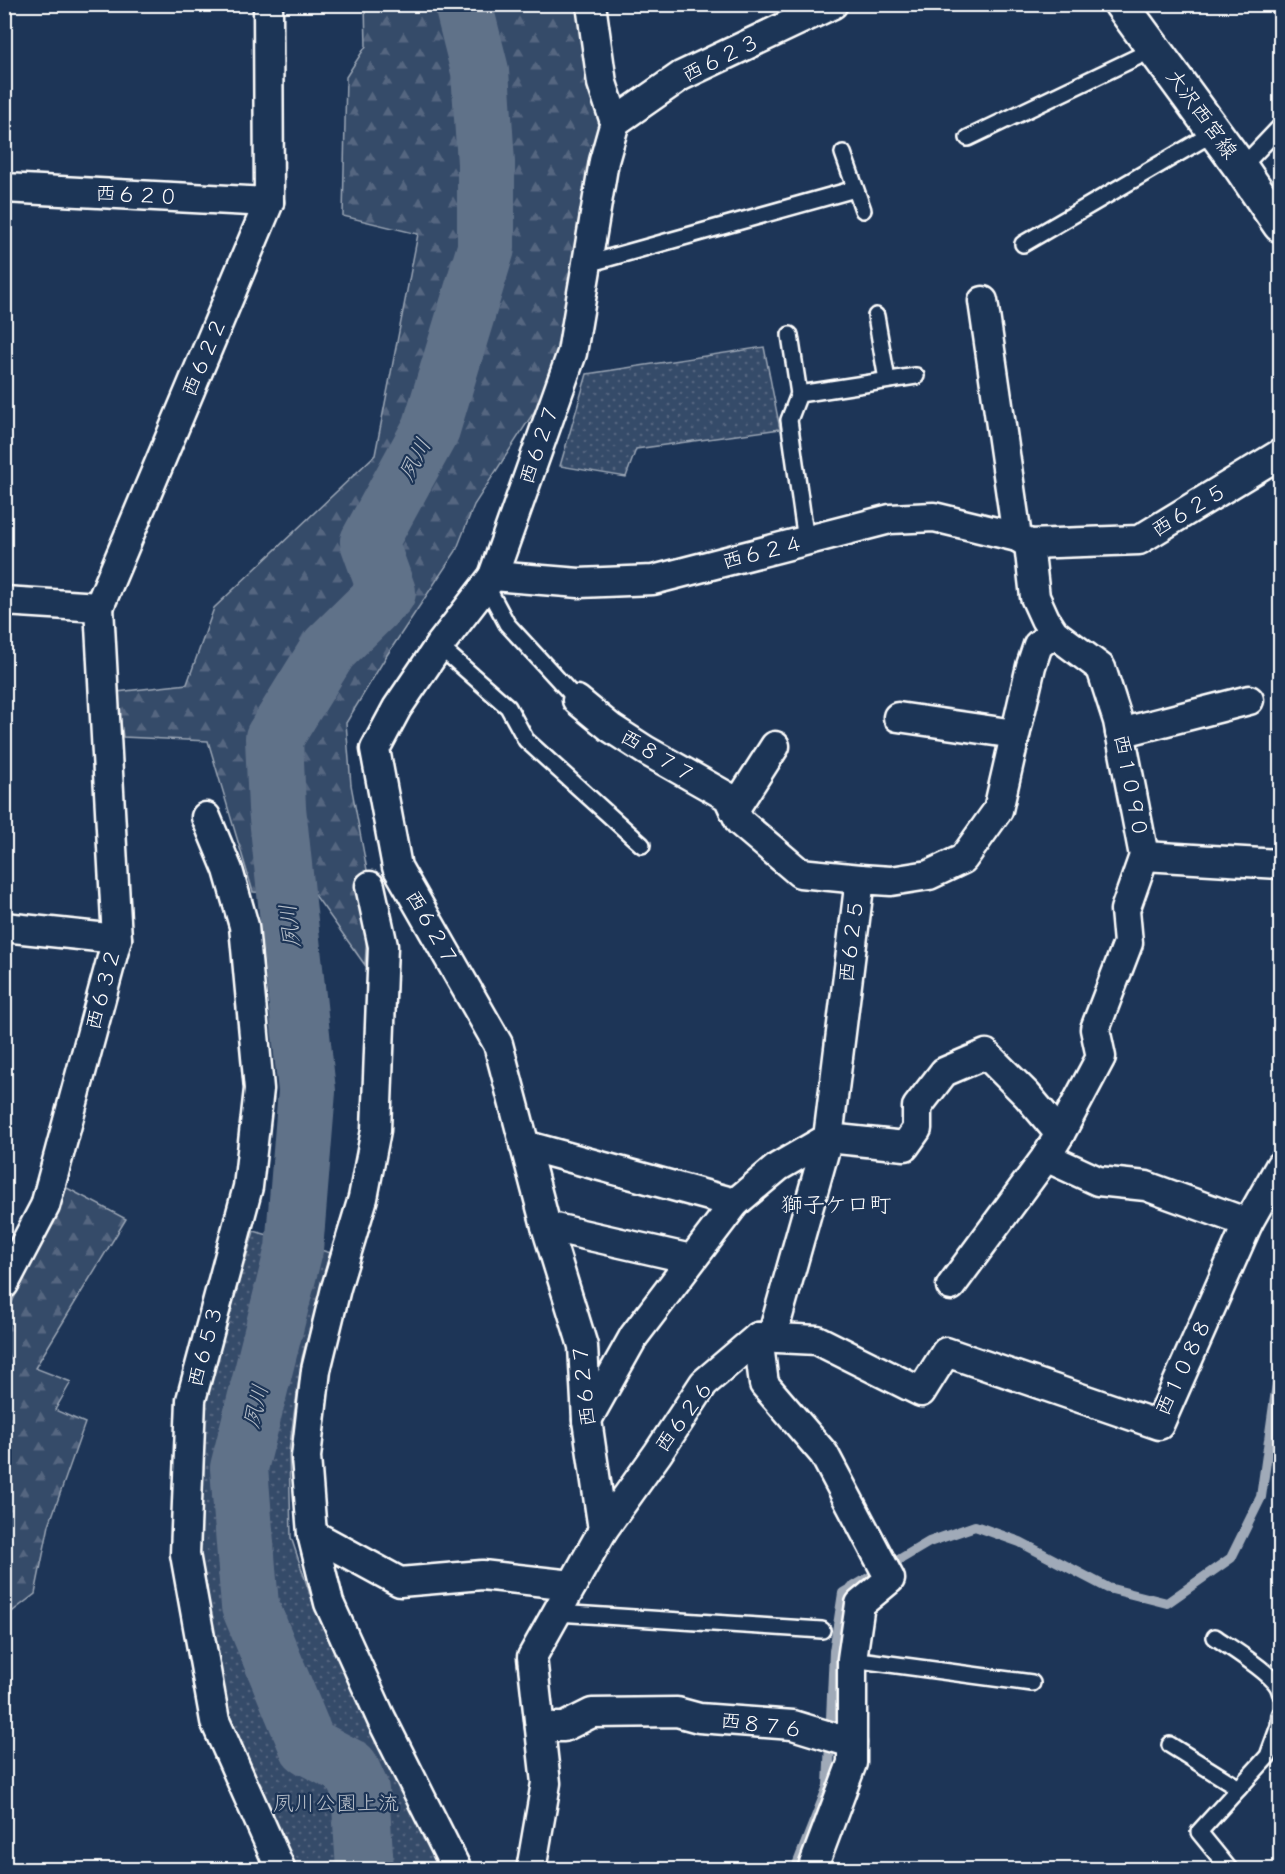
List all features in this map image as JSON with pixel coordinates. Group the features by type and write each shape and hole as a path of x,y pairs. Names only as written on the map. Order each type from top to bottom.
{"main road":[{"name":"大沢西宮線","path":"1127,6 1154,49 1281,225"}],"street":[{"name":"西６２２","path":"99,607 269,202 268,4"},
{"path":"591,4 602,83 615,122"},
{"name":"西６２３","path":"615,122 681,76 833,4"},
{"name":"西６２７","path":"603,1530 587,1420 583,1346 546,1226 498,1044 397,867 375,749 397,708 439,646 489,580 572,353 604,161 615,122"},
{"name":"西６２０","path":"4,188 269,202"},
{"path":"983,302 1023,540 1035,597 1054,633"},
{"name":"西６２５","path":"1023,540 1139,540 1281,454"},
{"name":"西６２４","path":"489,580 579,583 652,580 890,519 934,517 1023,540"},
{"path":"4,602 99,607"},
{"name":"西６３２","path":"4,1284 45,1206 117,939 99,607"},
{"name":"西６２５","path":"765,1337 828,1138 860,879 891,881 929,875 963,859 998,810 1031,666 1038,645 1054,633"},
{"name":"西１０９０","path":"951,1286 1053,1146 1101,1057 1095,1029 1128,943 1125,910 1144,856 1120,733 1101,668 1054,633"},
{"name":"西８７７","path":"577,700 611,728 645,750 728,797 740,822 800,873 860,879"},
{"path":"1120,733 1249,700"},
{"path":"898,717 1015,735"},
{"path":"734,810 775,746"},
{"name":"西６５３","path":"206,817 228,870 244,926 259,1089 248,1187 191,1400 184,1554 215,1721 281,1869"},
{"path":"1144,856 1281,864"},
{"path":"370,886 383,946 376,1130 363,1198 336,1288 316,1370 306,1457 312,1534 329,1603 381,1718 457,1869"},
{"path":"4,927 117,939"},
{"path":"587,1420 634,1336 735,1203 778,1167 828,1138 905,1146 917,1129 916,1107 944,1072 986,1054 1027,1095 1053,1146 1098,1181 1146,1186 1248,1223"},
{"path":"524,1145 735,1203"},
{"name":"西１０８８","path":"765,1337 818,1340 921,1392 946,1352 1159,1425 1248,1223 1281,1166"},
{"path":"546,1226 691,1259"},
{"path":"765,1337 764,1384 824,1454 884,1569 860,1604 839,1739 852,1763 812,1869"},
{"name":"西６２６","path":"603,1530 704,1383 765,1337"},
{"path":"531,1869 546,1783 532,1657 603,1530"},
{"path":"312,1534 400,1582 482,1575 572,1585"},
{"name":"西８７６","path":"540,1728 564,1727 592,1713 677,1712 699,1718 794,1725 839,1739"}],"lane":[{"path":"968,138 1154,49"},
{"path":"1241,168 1281,127"},
{"path":"1023,244 1215,132"},
{"path":"843,153 863,210"},
{"path":"587,264 855,189"},
{"path":"876,316 887,380"},
{"path":"790,335 799,394 789,420 806,541"},
{"path":"799,394 916,376"},
{"name":"西８７７","path":"489,580 507,624 577,700"},
{"path":"439,646 508,707 526,740 642,845"},
{"path":"557,1613 822,1630"},
{"path":"1215,1637 1259,1667 1280,1687 1281,1692"},
{"path":"852,1659 1032,1683"},
{"path":"1230,1869 1199,1832 1268,1756 1281,1715"},
{"path":"1170,1745 1239,1788"}],"green space":[{"path":"365,5 583,5 615,122 572,353 474,505 456,551 387,655 346,723 351,785 370,886 365,965 315,895 253,892 208,741 123,737 117,692 187,684 214,608 375,455 418,234 343,216 346,77 366,46"},
{"path":"764,347 780,429 636,449 626,477 560,466 587,374"},
{"path":"67,1188 126,1219 35,1368 71,1382 55,1410 85,1423 49,1525 35,1594 5,1617 4,1319"},
{"name":"夙川公園上流","path":"254,1231 331,1253 302,1358 289,1451 291,1537 315,1609 441,1869 293,1869 228,1718 199,1554 205,1396"}],"waterway":[{"name":"夙川","path":"365,1870 360,1790 350,1768 308,1746 250,1606 239,1468 294,1249 307,1091 277,808 274,738 329,649 387,592 369,542 431,429 486,248 486,163 480,71 463,4"},
{"path":"795,1870 828,1786 834,1651 843,1593 929,1542 975,1526 1020,1542 1108,1588 1167,1603 1231,1558 1261,1497 1280,1362"}],"district":[{"name":"獅子ケ口町","path":"836,1204"}]}
